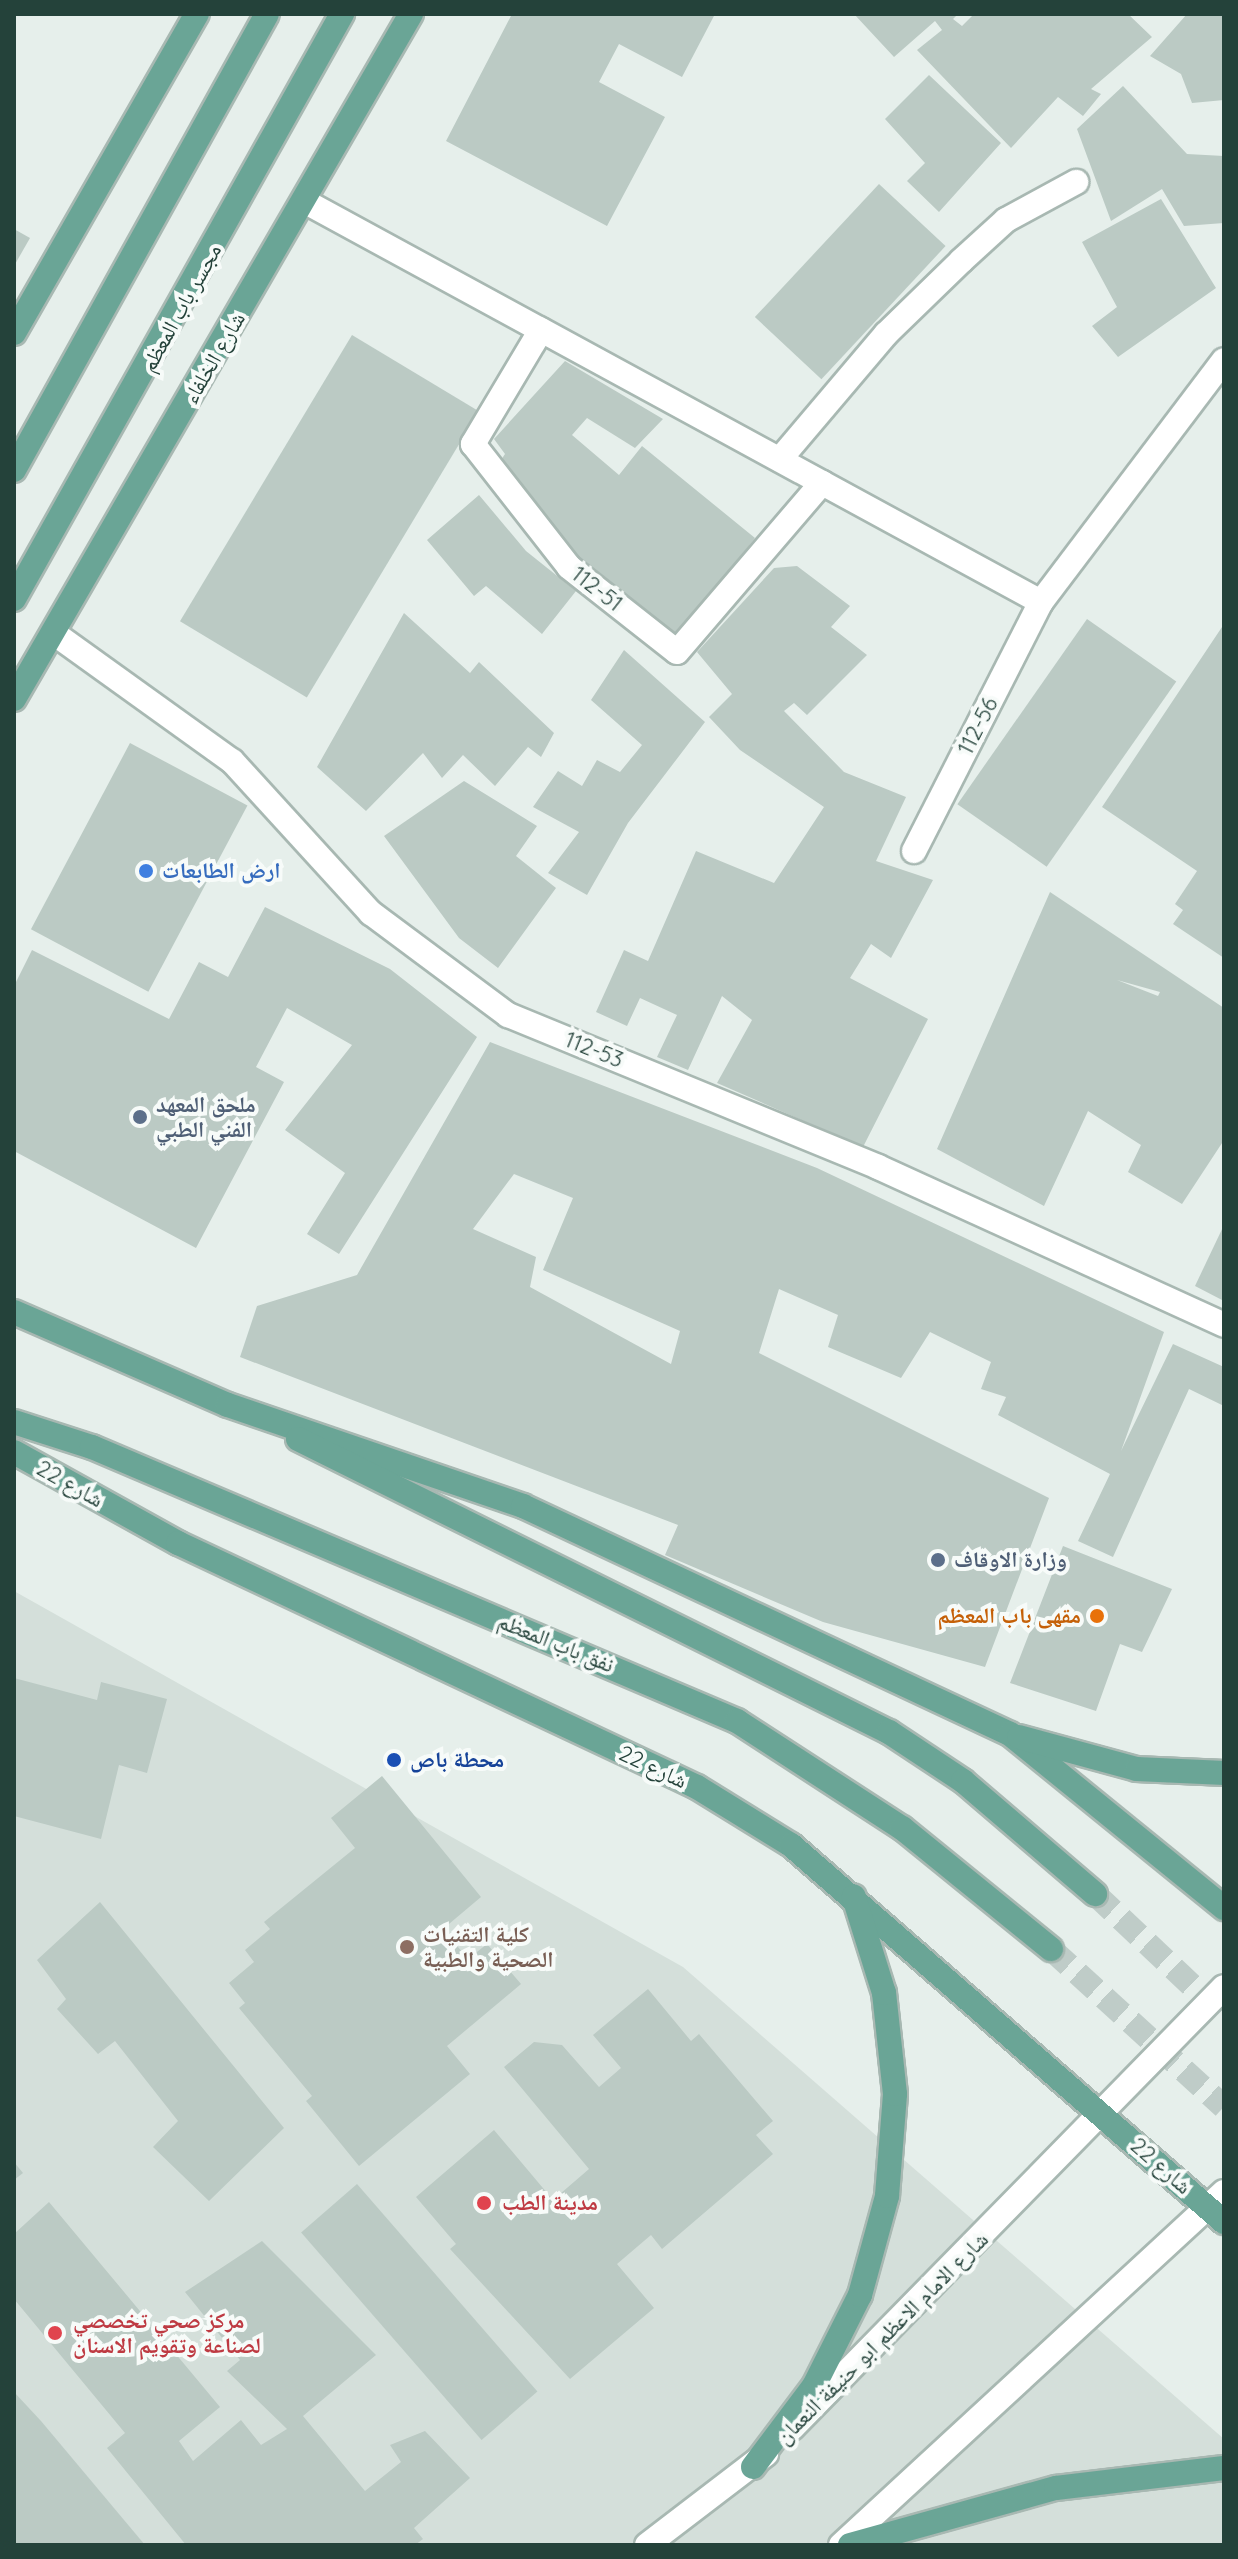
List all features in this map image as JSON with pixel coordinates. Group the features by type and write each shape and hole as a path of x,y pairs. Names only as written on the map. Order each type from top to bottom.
{"main road":[{"path":"14,333 197,14"},
{"path":"14,470 267,14"},
{"name":"مجسر باب المعظم","path":"14,599 342,14"},
{"name":"شارع الخلفاء","path":"14,699 55,634 411,14"},
{"path":"780,459 886,334 961,261 1006,220 1076,182"},
{"path":"304,201 1041,602"},
{"name":"112-51","path":"541,330 473,444 569,567 677,652 822,483"},
{"name":"112-56","path":"914,851 1041,602 1224,360"},
{"name":"112-53","path":"55,634 232,761 371,913 508,1015 878,1167 1224,1325"},
{"path":"14,1312 228,1405 889,1732 976,1791 1095,1894"},
{"path":"228,1405 523,1506 1010,1734 1137,1769 1224,1773"},
{"name":"نفق باب المعظم","path":"14,1422 92,1447 737,1721 902,1828 1051,1949"},
{"name":"شارع 22","path":"14,1452 178,1543 697,1787 791,1845 853,1895 1104,2116 1219,2208"},
{"path":"1010,1734 1224,1908"},
{"path":"753,2467 827,2360 860,2295 887,2196 895,2094 884,1993 853,1895"},
{"name":"شارع الامام الاعظم ابو حنيفة النعمان","path":"647,2545 753,2467 1104,2116 1224,1987"},
{"path":"841,2545 1219,2208"},
{"path":"850,2545 1056,2488 1224,2468"}],"shaded area":[{"name":"مدينة الطب","path":"14,1591 683,1967 1224,2439 1224,2545 14,2545"}],"building":[{"path":"512,14 715,14 682,77 619,44 599,82 665,117 607,226 446,141"},
{"path":"854,14 958,14 953,19 962,26 974,14 1128,14 1152,37 1091,89 1101,94 1083,116 1058,97 1011,148 917,50 942,30 935,21 894,57"},
{"path":"1187,14 1224,14 1224,100 1192,103 1181,74 1150,56"},
{"path":"929,75 1001,143 939,212 907,181 925,163 885,119"},
{"path":"1123,86 1187,154 1224,156 1224,223 1184,226 1162,189 1111,221 1077,129"},
{"path":"879,184 946,246 821,379 755,317"},
{"path":"1161,199 1216,288 1118,357 1092,326 1117,307 1082,242"},
{"path":"14,229 30,238 14,266"},
{"path":"352,335 479,411 307,698 180,621"},
{"path":"565,361 663,419 635,448 587,418 572,435 619,475 642,446 755,538 674,642 571,564 501,460 505,454 494,439"},
{"path":"479,495 526,551 576,591 542,634 486,586 474,596 427,540"},
{"path":"797,566 850,606 831,627 867,655 807,715 794,703 784,711 844,772 906,797 876,861 933,880 891,958 871,944 850,978 928,1019 863,1147 717,1083 752,1020 722,996 688,1070 657,1057 677,1015 640,998 627,1026 596,1012 624,950 648,961 696,851 774,883 824,807 740,750 709,717 732,694 697,652 774,568"},
{"path":"404,613 470,673 479,662 554,733 541,757 528,747 495,786 463,755 442,778 423,753 366,811 317,767"},
{"path":"1087,619 1176,682 1047,867 957,804"},
{"path":"1224,624 1224,958 1173,924 1183,910 1175,904 1197,871 1102,807"},
{"path":"624,650 705,722 628,823 587,895 548,873 579,832 533,807 558,771 582,786 597,760 620,772 642,745 591,700"},
{"name":"ارض الطابعات","path":"130,743 247,805 148,992 31,929"},
{"path":"464,781 537,826 516,856 556,888 498,968 459,938 384,836"},
{"path":"1050,892 1224,1008 1224,1140 1182,1204 1128,1172 1141,1145 1088,1111 1044,1206 937,1149","holes":["1117,980 1160,992 1158,996"]},
{"name":"ملحق المعهد الفني الطبي","path":"265,907 390,969 477,1037 339,1254 307,1234 345,1173 285,1130 352,1045 287,1008 256,1067 284,1082 196,1248 14,1151 14,986 32,950 169,1019 199,962 228,977"},
{"path":"490,1042 817,1168 1164,1332 1121,1451 1173,1344 1224,1367 1224,1406 1189,1389 1113,1557 1078,1541 1110,1474 998,1415 1006,1397 981,1389 991,1362 930,1332 901,1378 828,1347 838,1315 779,1289 759,1353 1049,1498 985,1667 823,1622 665,1555 678,1525 240,1357 257,1306 357,1275","holes":["514,1174 573,1198 543,1270 680,1331 671,1364 530,1287 536,1257 473,1229"]},
{"path":"1224,1225 1224,1301 1195,1286"},
{"name":"مقهى باب المعظم","path":"1063,1546 1172,1589 1142,1652 1120,1644 1096,1711 1010,1683"},
{"path":"14,1678 97,1700 101,1682 167,1699 147,1773 119,1765 101,1839 14,1816"},
{"path":"382,1776 481,1897 443,1929 468,1959 487,1944 521,1984 447,2046 470,2074 359,2166 306,2101 312,2096 239,2008 245,2003 229,1983 254,1962 245,1950 270,1929 264,1922 355,1848 331,1818"},
{"path":"100,1902 284,2128 209,2201 153,2147 178,2121 115,2041 98,2054 57,2009 66,1999 37,1960"},
{"path":"648,1989 691,2041 699,2034 773,2121 756,2135 773,2154 662,2249 651,2235 617,2264 654,2308 570,2379 450,2249 456,2244 416,2197 494,2130 553,2200 589,2169 504,2067 534,2042 562,2045 599,2087 621,2068 593,2035"},
{"path":"14,2162 23,2173 14,2180"},
{"path":"357,2184 537,2392 482,2440 301,2233"},
{"path":"49,2202 220,2407 179,2441 193,2461 241,2420 261,2445 287,2429 227,2371 240,2360 185,2292 262,2241 376,2355 303,2416 365,2491 401,2462 390,2445 425,2431 470,2478 414,2528 423,2539 415,2545 186,2545 107,2448 125,2433 14,2299 14,2234"},
{"path":"14,2392 41,2421 145,2545 14,2545"}],"tunnel":[{"path":"1095,1894 1224,2016"},
{"path":"1051,1949 1224,2107"}],"place":[{"name":"ارض الطابعات","path":"146,871"},
{"name":"ملحق المعهد الفني الطبي","path":"140,1117"},
{"name":"وزارة الاوقاف","path":"938,1560"},
{"name":"مقهى باب المعظم","path":"1097,1616"},
{"name":"محطة باص","path":"394,1760"},
{"name":"كلية التقنيات الصحية والطبية","path":"407,1947"},
{"name":"مدينة الطب","path":"484,2203"},
{"name":"مركز صحي تخصصي لصناعة وتقويم الاسنان","path":"55,2333"}]}
